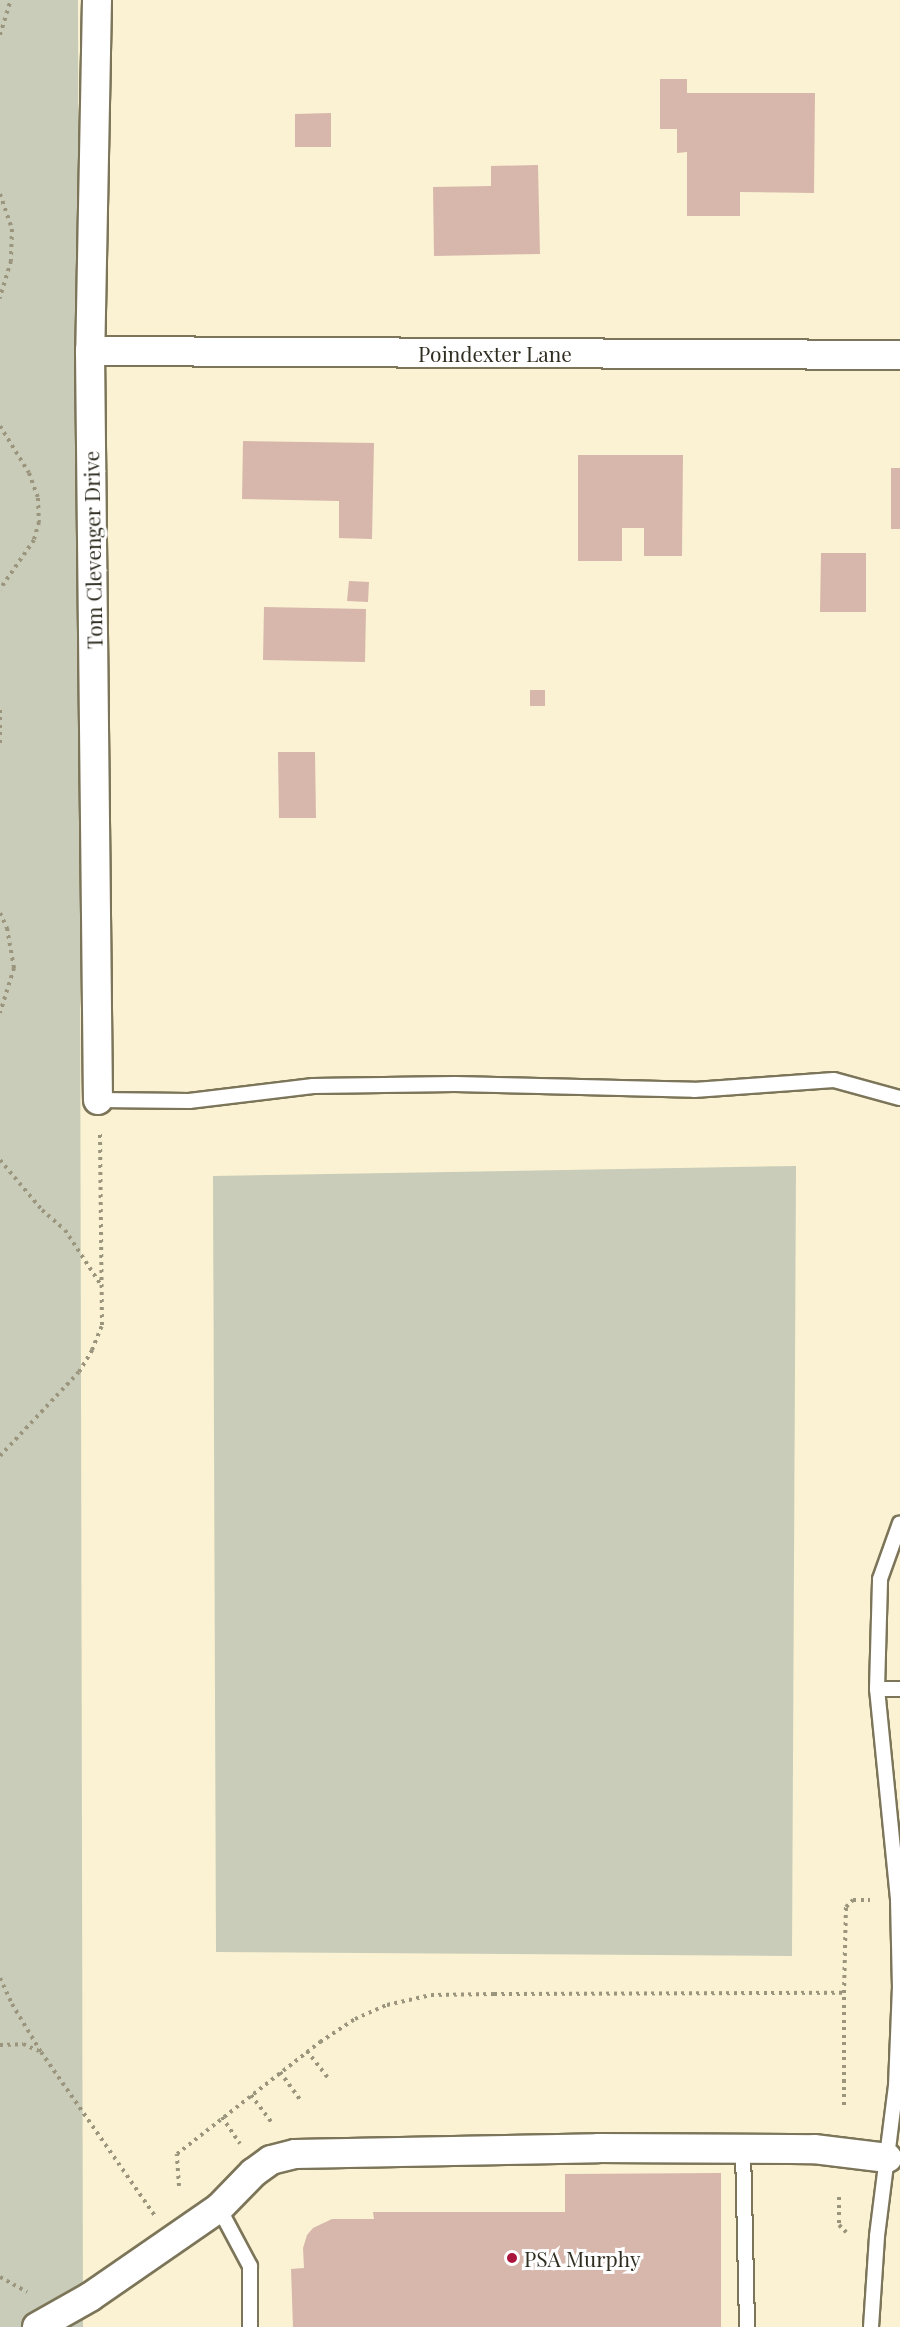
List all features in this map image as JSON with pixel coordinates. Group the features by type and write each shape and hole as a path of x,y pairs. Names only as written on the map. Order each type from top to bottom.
{"street":[{"name":"Tom Clevenger Drive","path":"97,0 90,351 98,1100"},
{"name":"Poindexter Lane","path":"90,351 900,355"},
{"path":"40,2326 90,2297 219,2208 253,2173 271,2160 295,2154 598,2148 814,2149 893,2158"}],"lane":[{"path":"98,1100 189,1101 313,1086 455,1084 694,1090 834,1080 900,1098"},
{"path":"871,2327 877,2236 893,2158 897,2086 900,1988 898,1899 877,1689 880,1579 899,1530"},
{"path":"877,1689 900,1689"},
{"path":"743,2149 747,2327"},
{"path":"219,2208 250,2266 250,2327"}],"path":[{"path":"0,35 11,0"},
{"path":"0,194 12,229 11,261 0,298"},
{"path":"0,426 29,473 38,498 39,522 34,540 0,589"},
{"path":"0,710 0,743"},
{"path":"0,913 7,928 14,968 0,1013"},
{"path":"0,1456 79,1371 92,1350 102,1325 98,1100"},
{"path":"0,1160 42,1210 65,1230 102,1286"},
{"path":"844,2105 846,1907 853,1900 870,1900"},
{"path":"0,1978 12,2004 41,2052 171,2240"},
{"path":"179,2186 177,2154 307,2051 355,2019 387,2005 431,1995 844,1993"},
{"path":"0,2045 23,2044 41,2052"},
{"path":"307,2051 328,2078"},
{"path":"280,2072 300,2100"},
{"path":"251,2095 272,2123"},
{"path":"222,2118 242,2146"},
{"path":"839,2197 839,2225 846,2233"},
{"path":"0,2277 27,2292"}],"green space":[{"path":"0,0 78,0 83,2327 0,2327"},
{"path":"796,1166 792,1956 216,1952 213,1176"}],"building":[{"path":"660,79 687,79 687,93 815,93 814,193 740,192 740,216 687,216 687,152 677,153 677,129 660,129"},
{"path":"331,113 331,147 295,147 295,114"},
{"path":"538,165 540,254 434,256 433,187 491,186 491,166"},
{"path":"243,441 374,443 372,539 339,538 339,501 242,499"},
{"path":"578,455 683,455 682,556 644,556 644,528 622,528 622,561 578,561"},
{"path":"891,468 900,468 900,529 891,529"},
{"path":"821,553 866,553 866,612 820,612"},
{"path":"349,581 369,582 368,602 347,601"},
{"path":"264,607 366,609 365,662 263,660"},
{"path":"530,690 545,690 545,706 530,706"},
{"path":"278,752 315,752 316,818 279,818"},
{"name":"PSA Murphy","path":"721,2173 721,2327 293,2327 291,2269 304,2268 303,2248 307,2235 313,2228 332,2219 374,2219 373,2212 565,2212 565,2174"}],"place":[{"name":"PSA Murphy","path":"512,2258"}]}
